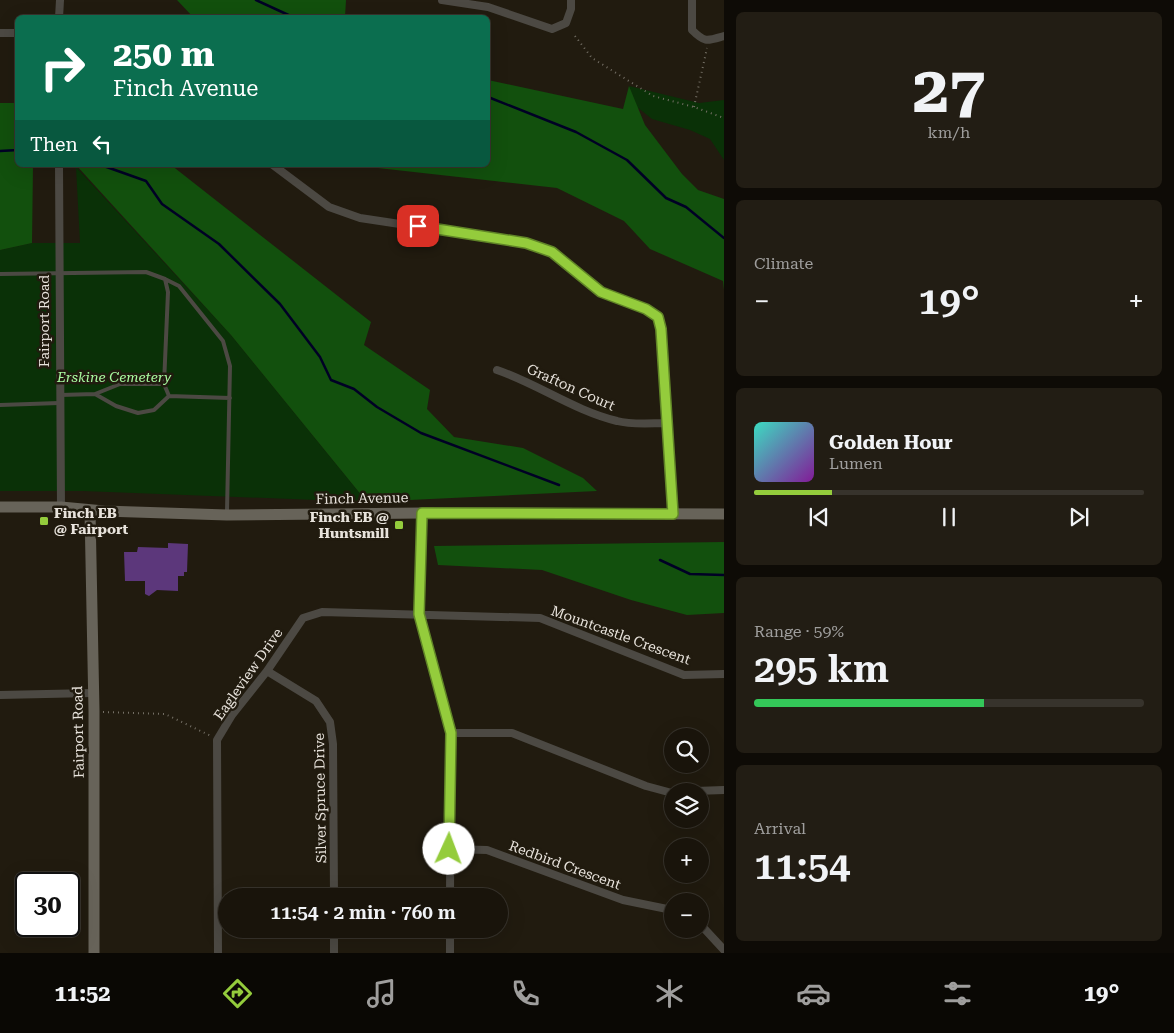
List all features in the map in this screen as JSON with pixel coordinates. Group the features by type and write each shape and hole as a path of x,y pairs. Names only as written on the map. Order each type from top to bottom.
{"main road":[{"name":"Finch Avenue","path":"0,507 61,507 90,511 227,514 724,514"},
{"name":"Fairport Road","path":"90,511 92,693 94,712 94,953"}],"street":[{"path":"59,15 60,0"},
{"path":"442,0 488,7 552,29 566,23 571,9 571,0"},
{"path":"692,0 692,30 701,40 709,41 724,36"},
{"path":"0,33 15,33"},
{"name":"Fairport Road","path":"59,167 58,274 61,507"},
{"path":"276,167 329,208 360,218 526,243 552,252 601,292 658,317 661,329 673,514"},
{"name":"Grafton Court","path":"497,370 520,378 594,414 610,419 667,423"},
{"path":"422,513 419,614 451,733 450,888"},
{"name":"Eagleview Drive","path":"218,953 217,740 232,715 267,671 303,618 322,612 419,614"},
{"name":"Mountcastle Crescent","path":"419,614 540,618 684,675 724,674"},
{"name":"Silver Spruce Drive","path":"267,671 316,702 330,722 333,744 334,888"},
{"path":"0,695 92,693"},
{"path":"451,733 512,733 646,786 664,791"},
{"path":"709,791 724,790"},
{"name":"Redbird Crescent","path":"449,849 487,850 623,900 664,908"},
{"path":"709,934 724,950"},
{"path":"334,938 334,953"},
{"path":"450,938 450,953"}],"lane":[{"path":"0,274 146,272 179,286 223,341 230,366 227,514"},
{"path":"166,280 168,292 164,384 169,396"},
{"path":"59,395 95,394 120,384 164,384"},
{"path":"95,394 116,406 138,413 154,410 169,396 230,398"},
{"path":"0,405 59,403"}],"path":[{"path":"575,36 592,58 654,96 694,106 724,118"},
{"path":"694,106 709,41"},
{"path":"94,712 165,714 217,740"}],"green space":[{"path":"177,0 346,0 345,15 191,15"},
{"path":"490,80 623,109 629,86 645,125 682,174 698,190 724,199 724,290 723,281 650,249 624,221 557,188 369,167 490,167"},
{"path":"629,86 699,103 724,100 724,160 710,139 690,130 652,119 637,107"},
{"path":"0,103 15,103 15,167 33,167 32,243 0,250"},
{"name":"Erskine Cemetery","path":"76,167 231,335 367,502 83,491 0,491 0,250 32,243 80,243"},
{"path":"78,167 174,167 371,322 364,345 430,390 427,409 454,437 523,448 583,478 597,491 367,502 231,335"},
{"path":"724,542 724,613 687,615 631,600 542,570 438,565 434,546"}],"building":[{"path":"168,543 188,544 187,572 184,572 184,576 178,576 178,591 157,590 149,596 145,594 145,581 125,581 124,552 137,552 138,547 168,548"}],"waterway":[{"path":"256,0 288,15"},
{"path":"490,98 576,132 627,160 666,198 686,207 724,238"},
{"path":"0,151 15,150"},
{"path":"107,167 146,181 162,204 219,244 280,304 320,357 331,380 354,389 377,407 421,433 559,485"},
{"path":"660,560 690,574 724,575"}],"place":[{"name":"Finch EB @ Fairport","path":"44,521"},
{"name":"Finch EB @ Huntsmill","path":"399,525"}],"route":[{"path":"418,226 526,243 552,252 601,292 646,309 658,317 661,329 673,514 422,513 419,614 424,640 446,709 451,733 449,849"}]}
